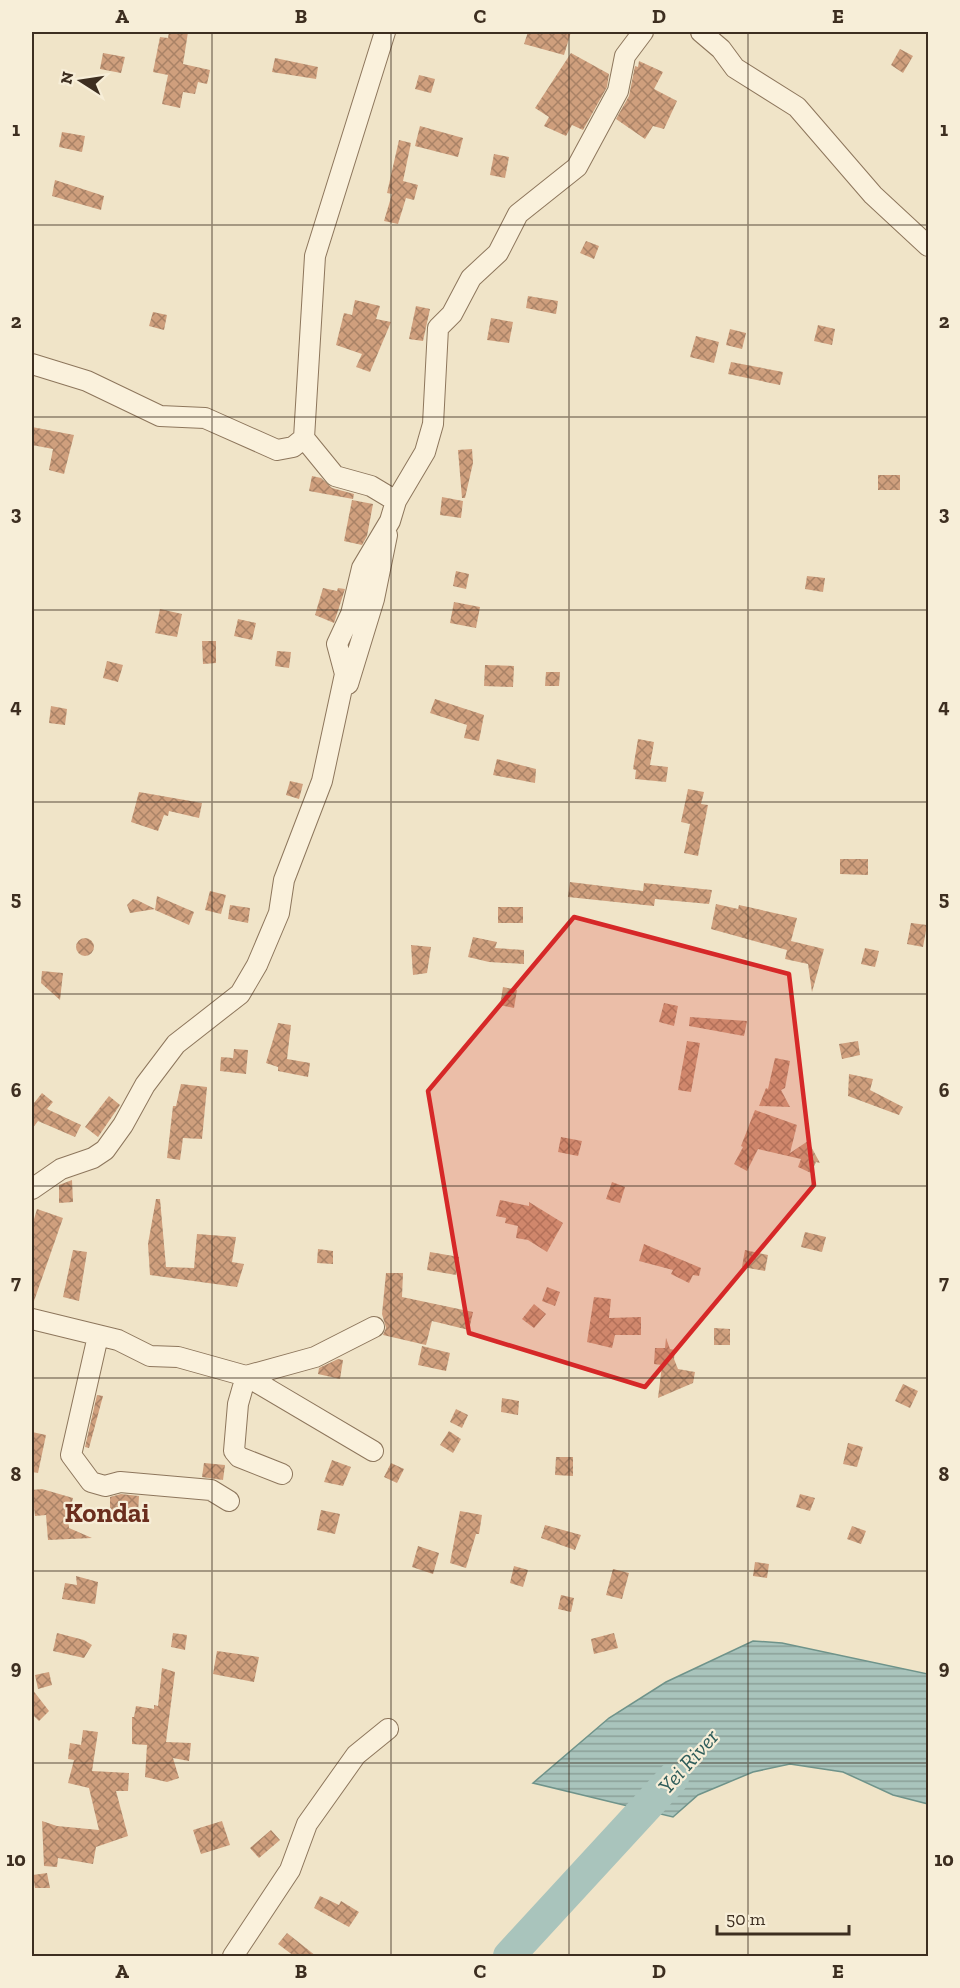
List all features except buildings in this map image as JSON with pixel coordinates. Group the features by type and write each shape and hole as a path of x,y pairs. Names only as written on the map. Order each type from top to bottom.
{"street":[{"path":"385,32 315,256 304,438 335,476 371,486 396,501"},
{"path":"32,1190 61,1169 93,1158 105,1149 123,1125 145,1085 176,1044 240,994 257,965 279,913 284,880 322,782 345,674 337,644 351,614 362,568 390,521 396,501 425,452 433,424 438,328 452,314 471,278 498,253 518,214 577,167 618,91 625,56 643,32"},
{"path":"701,32 721,49 735,68 798,107 873,195 928,246"},
{"path":"32,364 87,381 160,416 205,418 277,450 292,447 304,438"},
{"path":"32,1319 118,1340 150,1356 178,1357 246,1376 373,1451"},
{"path":"246,1376 315,1357 374,1327"},
{"path":"98,1336 71,1455 92,1482 105,1486 120,1482 211,1490 229,1501"},
{"path":"246,1376 238,1404 234,1451 239,1457 282,1474"},
{"path":"233,1956 290,1870 307,1824 356,1755 388,1729"}],"highlighted area":[{"path":"574,917 789,974 814,1185 645,1387 469,1333 428,1091"}],"water":[{"path":"753,1641 782,1643 928,1674 928,1804 893,1795 843,1772 790,1764 753,1772 698,1795 673,1817 533,1783 609,1718 666,1682"}],"waterway":[{"name":"Yei River","path":"509,1956 673,1778"}],"district":[{"name":"Kondai","path":"107,1513"}]}
